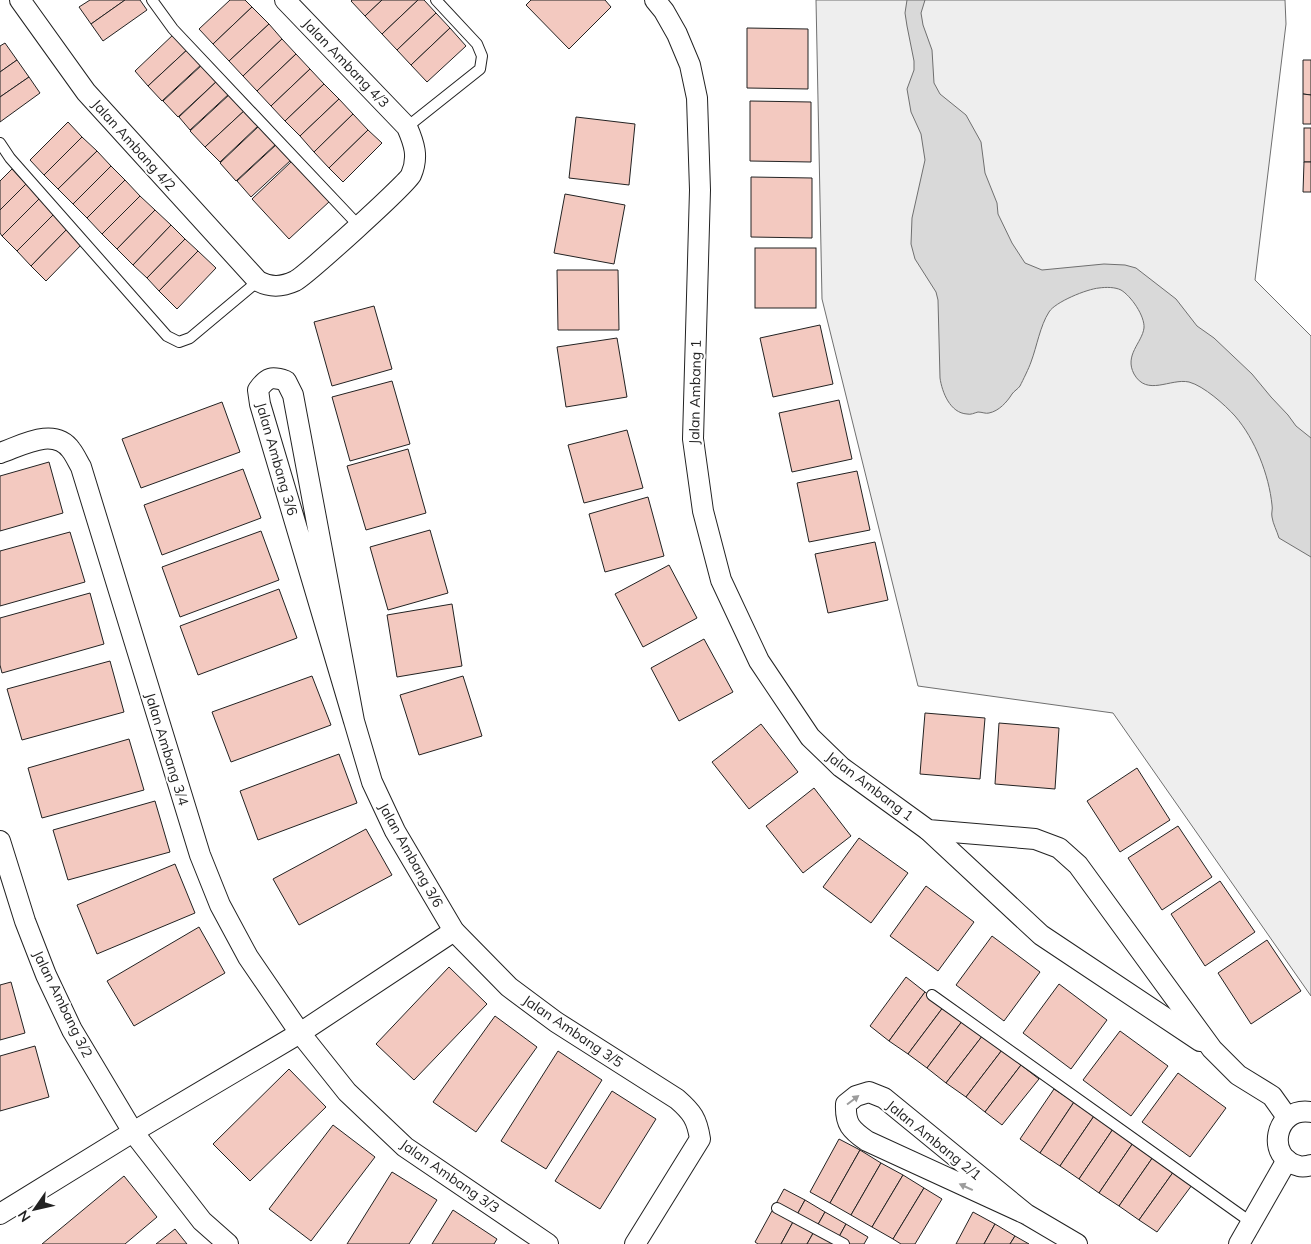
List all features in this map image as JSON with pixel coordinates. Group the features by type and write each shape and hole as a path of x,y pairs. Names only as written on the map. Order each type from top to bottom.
{"street":[{"name":"Jalan Ambang 4/2","path":"20,0 86,92 258,281"},
{"name":"Jalan Ambang 4/3","path":"285,0 407,127"},
{"name":"Jalan Ambang 1","path":"655,0 664,11 677,34 690,65 697,98 700,190 693,439 703,511 721,580 759,661 810,737 841,767 928,830 1040,935 1212,1049"},
{"path":"258,281 268,286 282,286 297,280 359,226 410,176 416,160 415,144 407,127"},
{"name":"Jalan Ambang 3/6","path":"354,721 293,395 286,381 275,377 264,381 258,390 260,404 372,782 394,831 454,931"},
{"name":"Jalan Ambang 3/4","path":"0,453 43,438 56,438 71,448 81,467 200,855 220,905 248,958 300,1033"},
{"name":"Jalan Ambang 1","path":"928,830 1035,839 1059,848 1078,865 1212,1049 1238,1075 1272,1096 1287,1117"},
{"name":"Jalan Ambang 3/2","path":"0,841 25,921 46,975 72,1030 132,1132 202,1221 228,1244"},
{"path":"0,1214 132,1132 300,1033 454,931"},
{"name":"Jalan Ambang 3/5","path":"454,931 509,987 556,1022 677,1099 690,1110 698,1123 700,1139 635,1244"},
{"name":"Jalan Ambang 3/3","path":"300,1033 347,1092 405,1147 548,1244"},
{"name":"Jalan Ambang 2/1","path":"1026,1214 884,1098 869,1092 856,1096 846,1104 846,1117 854,1132 867,1141 1026,1214 1077,1244"},
{"path":"1311,1112 1298,1112 1287,1117 1281,1124 1278,1134 1281,1152 1287,1160 1299,1166 1311,1166"},
{"path":"1239,1244 1287,1160"}],"lane":[{"path":"152,0 173,29 359,226"},
{"path":"407,127 480,69 482,56 477,44 436,0"},
{"path":"0,144 10,158 167,336 179,342 190,338 258,281"},
{"path":"932,995 1252,1222"},
{"path":"777,1208 844,1244"}],"shaded area":[{"path":"816,0 1285,0 1286,24 1255,280 1311,336 1311,996 1113,713 918,686 822,299"},
{"path":"907,0 925,0 921,13 923,25 932,50 934,83 940,94 966,115 981,142 985,173 997,203 998,214 1012,243 1025,263 1042,270 1104,264 1125,265 1136,268 1176,299 1197,326 1214,338 1252,374 1296,426 1311,438 1311,557 1279,538 1273,520 1268,482 1260,458 1249,435 1235,416 1214,396 1195,384 1182,381 1152,386 1139,381 1134,374 1131,367 1132,355 1143,334 1144,323 1137,307 1121,290 1116,288 1094,289 1079,293 1052,308 1043,323 1030,365 1020,386 1005,403 993,412 961,413 948,401 940,378 938,300 936,292 915,259 911,244 912,218 925,160 921,134 911,112 907,89 914,70 914,61 905,13"}],"building":[{"path":"90,0 125,0 91,24 79,7"},
{"path":"125,0 140,0 147,10 103,41 91,24"},
{"path":"230,0 245,0 252,7 213,44 199,29"},
{"path":"352,0 382,0 365,16"},
{"path":"382,0 418,0 382,34 365,16"},
{"path":"418,0 424,0 436,13 397,50 382,34"},
{"path":"531,0 605,0 611,7 569,49 526,5"},
{"path":"252,7 269,24 229,61 213,44"},
{"path":"436,13 450,28 411,65 397,50"},
{"path":"269,24 282,39 243,76 229,61"},
{"path":"450,28 466,46 427,82 411,65"},
{"path":"747,28 808,29 808,89 747,88"},
{"path":"175,33 189,48 148,86 135,71"},
{"path":"282,39 296,54 257,91 243,76"},
{"path":"5,43 17,60 0,72 0,46"},
{"path":"189,48 203,63 162,101 148,86"},
{"path":"296,54 310,69 271,106 257,91"},
{"path":"17,60 29,77 0,97 0,72"},
{"path":"1303,60 1311,60 1311,95 1303,94"},
{"path":"203,64 218,80 178,117 163,101"},
{"path":"310,69 324,84 285,121 271,106"},
{"path":"29,77 40,93 0,122 0,97"},
{"path":"218,80 230,93 190,130 179,117"},
{"path":"324,84 339,99 300,136 285,121"},
{"path":"230,94 245,110 205,147 190,131"},
{"path":"1303,94 1311,95 1311,124 1303,124"},
{"path":"339,99 353,114 314,152 300,136"},
{"path":"750,101 811,102 811,162 750,161"},
{"path":"245,110 259,125 220,162 205,147"},
{"path":"353,114 368,130 329,168 314,152"},
{"path":"576,117 635,124 629,185 569,178"},
{"path":"68,122 82,137 44,175 30,160"},
{"path":"259,126 276,144 236,181 220,163"},
{"path":"1304,128 1311,128 1311,162 1304,162"},
{"path":"368,130 382,143 343,182 329,168"},
{"path":"82,137 97,151 58,189 44,175"},
{"path":"277,144 291,160 251,197 237,181"},
{"path":"97,151 111,166 73,204 58,189"},
{"path":"292,161 330,201 289,239 252,199"},
{"path":"1304,162 1311,162 1311,192 1303,192"},
{"path":"111,166 125,180 87,218 73,204"},
{"path":"12,169 26,184 0,210 0,181"},
{"path":"751,177 812,178 812,238 751,237"},
{"path":"125,180 140,196 102,234 87,218"},
{"path":"26,184 40,198 2,236 0,233 0,210"},
{"path":"565,194 625,205 614,264 554,253"},
{"path":"140,196 155,210 117,249 102,234"},
{"path":"40,198 55,213 17,251 2,236"},
{"path":"155,210 171,225 133,265 117,249"},
{"path":"55,213 69,227 31,266 17,251"},
{"path":"171,225 185,239 147,278 133,265"},
{"path":"69,227 84,242 46,281 31,266"},
{"path":"185,239 198,251 159,291 147,278"},
{"path":"755,248 816,248 816,308 755,308"},
{"path":"198,251 216,268 177,309 159,291"},
{"path":"557,270 618,270 619,330 558,330"},
{"path":"374,306 392,369 332,386 314,322"},
{"path":"820,325 833,384 773,397 760,338"},
{"path":"617,338 627,397 566,407 557,347"},
{"path":"392,381 410,444 350,461 332,397"},
{"path":"839,400 852,459 792,472 779,413"},
{"path":"222,402 240,452 141,488 122,439"},
{"path":"627,430 643,488 584,503 568,445"},
{"path":"408,449 426,513 366,530 347,466"},
{"path":"49,462 63,513 0,531 0,476"},
{"path":"243,469 261,518 162,555 144,505"},
{"path":"857,471 870,530 809,542 797,483"},
{"path":"648,497 664,556 605,572 589,514"},
{"path":"430,530 448,593 388,610 370,547"},
{"path":"261,531 279,580 180,617 162,567"},
{"path":"70,532 85,582 0,606 0,551"},
{"path":"875,542 888,600 828,613 815,554"},
{"path":"669,565 697,618 643,647 615,594"},
{"path":"279,589 297,638 198,675 180,626"},
{"path":"90,593 104,644 2,673 0,665 0,618"},
{"path":"452,604 462,666 397,677 387,615"},
{"path":"704,639 733,692 679,721 651,668"},
{"path":"110,661 124,712 22,740 7,689"},
{"path":"312,676 331,725 231,762 212,712"},
{"path":"463,676 482,736 419,755 400,695"},
{"path":"925,713 985,718 980,779 920,774"},
{"path":"999,723 1059,728 1055,789 995,784"},
{"path":"761,724 798,772 749,809 712,762"},
{"path":"129,739 144,790 42,818 28,768"},
{"path":"339,754 357,803 258,840 240,791"},
{"path":"1137,768 1170,820 1120,852 1087,801"},
{"path":"814,788 851,836 803,873 766,826"},
{"path":"155,801 170,852 68,880 53,830"},
{"path":"1178,826 1212,877 1162,910 1128,858"},
{"path":"366,829 392,875 299,925 273,879"},
{"path":"859,838 908,873 871,923 823,887"},
{"path":"175,864 195,913 97,954 77,905"},
{"path":"1220,881 1255,932 1205,966 1171,914"},
{"path":"926,886 974,922 938,971 890,936"},
{"path":"199,927 225,973 134,1026 107,981"},
{"path":"992,936 1040,972 1004,1021 956,985"},
{"path":"1267,940 1301,991 1251,1024 1218,973"},
{"path":"449,967 487,1004 414,1080 376,1044"},
{"path":"906,977 925,992 889,1041 870,1026"},
{"path":"11,982 25,1033 0,1040 0,985"},
{"path":"1059,984 1107,1020 1071,1069 1023,1033"},
{"path":"925,992 944,1006 908,1054 889,1041"},
{"path":"944,1006 963,1020 927,1068 908,1054"},
{"path":"495,1016 537,1047 476,1132 433,1102"},
{"path":"963,1020 983,1035 946,1083 927,1068"},
{"path":"1120,1031 1168,1066 1131,1116 1083,1080"},
{"path":"983,1035 1002,1050 966,1097 946,1083"},
{"path":"35,1046 49,1097 0,1111 0,1056"},
{"path":"1002,1050 1021,1065 985,1112 966,1097"},
{"path":"558,1051 602,1080 546,1169 501,1141"},
{"path":"1021,1065 1039,1079 1002,1125 985,1112"},
{"path":"289,1069 326,1107 250,1181 213,1144"},
{"path":"1178,1073 1226,1108 1190,1157 1142,1122"},
{"path":"1054,1089 1074,1102 1040,1153 1020,1139"},
{"path":"612,1091 656,1119 600,1209 555,1181"},
{"path":"1074,1102 1094,1116 1060,1166 1040,1153"},
{"path":"1094,1116 1113,1129 1079,1179 1060,1166"},
{"path":"333,1125 375,1157 311,1241 269,1209"},
{"path":"1113,1129 1133,1143 1099,1193 1079,1179"},
{"path":"839,1139 860,1150 830,1203 810,1192"},
{"path":"1133,1143 1153,1157 1119,1206 1099,1193"},
{"path":"860,1150 881,1163 851,1215 830,1203"},
{"path":"1153,1157 1174,1171 1139,1220 1119,1206"},
{"path":"881,1163 903,1175 872,1227 851,1215"},
{"path":"1174,1171 1192,1185 1157,1232 1139,1220"},
{"path":"392,1172 437,1200 409,1244 347,1244"},
{"path":"903,1175 924,1188 893,1239 872,1227"},
{"path":"124,1176 157,1217 125,1244 42,1244"},
{"path":"924,1188 942,1199 915,1244 901,1244 893,1239"},
{"path":"784,1189 805,1200 781,1244 758,1244 755,1242"},
{"path":"805,1200 825,1212 807,1244 781,1244"},
{"path":"453,1210 497,1239 494,1244 432,1244"},
{"path":"825,1212 846,1224 835,1244 807,1244"},
{"path":"973,1212 995,1224 984,1244 956,1244"},
{"path":"846,1224 868,1237 864,1244 835,1244"},
{"path":"995,1224 1015,1236 1010,1244 984,1244"},
{"path":"175,1229 187,1244 156,1244"},
{"path":"1015,1236 1029,1244 1010,1244"}]}
